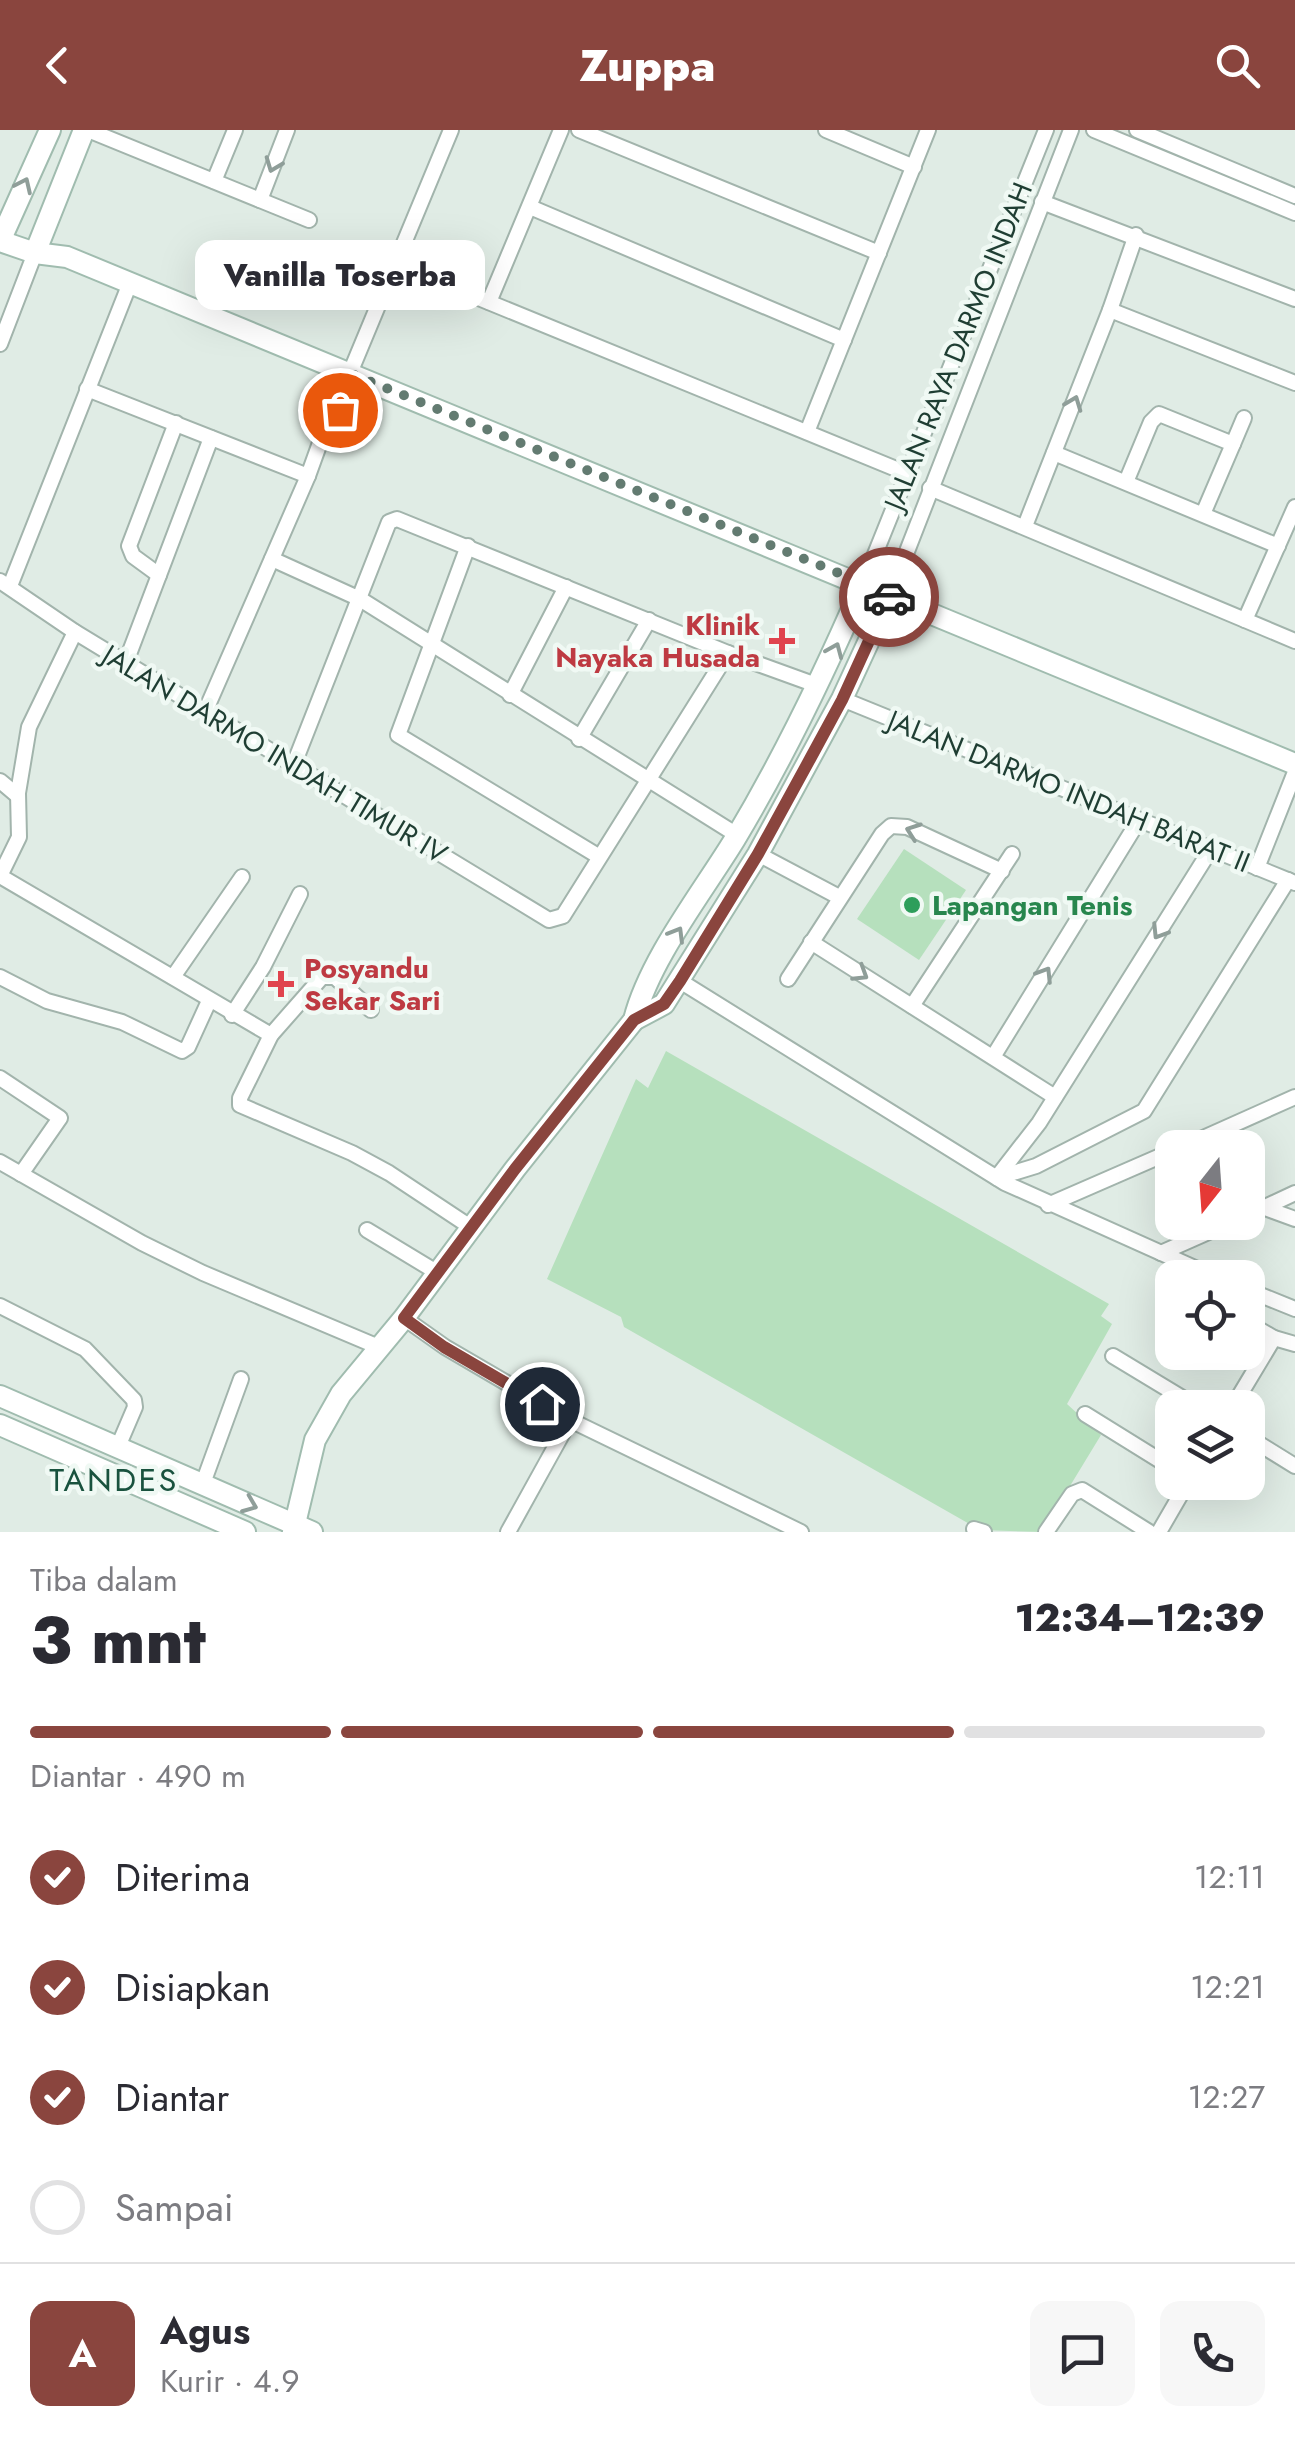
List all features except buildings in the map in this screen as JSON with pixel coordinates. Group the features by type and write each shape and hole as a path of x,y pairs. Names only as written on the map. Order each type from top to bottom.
{"street":[{"path":"50,130 5,231 890,594 1295,768 1257,868"},
{"path":"0,344 36,243 86,130 309,220"},
{"path":"214,181 234,130"},
{"path":"260,200 287,130"},
{"path":"206,712 308,476 330,415 340,410 349,372 398,265 451,130"},
{"path":"489,302 562,130"},
{"path":"579,130 879,253"},
{"path":"826,130 914,166"},
{"path":"808,432 928,130"},
{"name":"JALAN RAYA DARMO INDAH","path":"299,1529 322,1423 634,1020 642,990 737,835 820,686 1046,130"},
{"path":"634,1020 664,1004 680,981 758,854 842,700 890,594 1071,130"},
{"path":"1094,130 1295,213"},
{"path":"1137,130 1295,196"},
{"path":"1042,202 1295,299"},
{"path":"530,206 844,340"},
{"path":"1024,526 1136,236"},
{"path":"398,265 906,473"},
{"path":"5,583 130,282"},
{"path":"1110,310 1295,383"},
{"path":"88,390 308,476"},
{"path":"1126,482 1151,422 1160,414 1233,444"},
{"path":"1203,514 1244,418"},
{"path":"159,575 133,556 129,546 176,423"},
{"path":"126,662 211,438"},
{"path":"1054,453 1278,546"},
{"path":"930,488 1295,641"},
{"path":"1245,620 1295,507"},
{"path":"294,764 393,520 401,519 728,653 820,686"},
{"path":"468,546 400,729 400,738 598,856 728,653"},
{"path":"272,560 360,599 737,835"},
{"name":"JALAN DARMO INDAH TIMUR IV","path":"5,583 75,632 544,918 554,920 562,916 598,856"},
{"path":"510,695 566,586"},
{"path":"580,739 649,620"},
{"path":"75,632 36,707 19,785 18,837 0,876 271,1035"},
{"name":"JALAN DARMO INDAH BARAT II","path":"842,700 1292,882"},
{"path":"0,781 19,785"},
{"path":"994,1057 1139,820"},
{"path":"788,979 839,896 882,834 892,826 907,827 1002,870"},
{"path":"1001,1180 1211,849"},
{"path":"758,854 839,896"},
{"path":"912,1006 1012,854"},
{"path":"173,977 242,877"},
{"path":"1001,1180 1144,1111 1292,882"},
{"path":"232,1015 263,967 300,894"},
{"path":"811,942 1055,1097"},
{"path":"372,1010 335,977 325,976 271,1035 240,1098 242,1107 352,1153 472,1228"},
{"path":"0,977 47,1001 122,1022 182,1051 188,1048 209,1001"},
{"path":"680,981 1001,1180 1170,1260"},
{"path":"0,1078 60,1118 20,1174"},
{"path":"1221,1130 1295,1097"},
{"path":"1048,1205 1155,1158"},
{"path":"0,1162 202,1273 381,1348"},
{"path":"1265,1208 1295,1193"},
{"path":"1265,1208 1295,1219"},
{"path":"367,1230 438,1273"},
{"path":"1161,1254 1192,1240"},
{"path":"1265,1297 1295,1309"},
{"path":"0,1306 92,1355 136,1404 122,1438"},
{"path":"404,1318 444,1347 570,1420 801,1532"},
{"path":"1265,1333 1295,1344"},
{"path":"1243,1390 1274,1338"},
{"path":"1113,1356 1169,1390"},
{"path":"204,1482 241,1379"},
{"path":"0,1396 122,1438 299,1529"},
{"path":"1085,1414 1155,1457"},
{"path":"508,1532 570,1420"},
{"path":"0,1425 244,1532"},
{"path":"1265,1447 1295,1466"},
{"path":"1046,1532 1072,1494 1082,1490 1159,1531 1177,1500"}],"green space":[{"name":"Lapangan Tenis","path":"904,849 966,890 919,960 857,919"},
{"path":"666,1051 1109,1304 1101,1316 1112,1324 1067,1404 1101,1435 1042,1532 980,1530 624,1327 621,1317 547,1279 636,1079 648,1088"}],"way so far":[{"path":"340,410 330,415 328,405 342,370 890,594 889,597"}],"place":[{"name":"Vanilla Toserba","path":"340,410"},
{"name":"Klinik Nayaka Husada","path":"782,641"},
{"name":"Lapangan Tenis","path":"912,905"},
{"name":"Posyandu Sekar Sari","path":"281,984"}],"district":[{"name":"TANDES","path":"114,1480"}],"route":[{"path":"542,1404 444,1347 404,1318 515,1169 634,1020 664,1004 680,981 758,854 810,759 889,597"}]}
